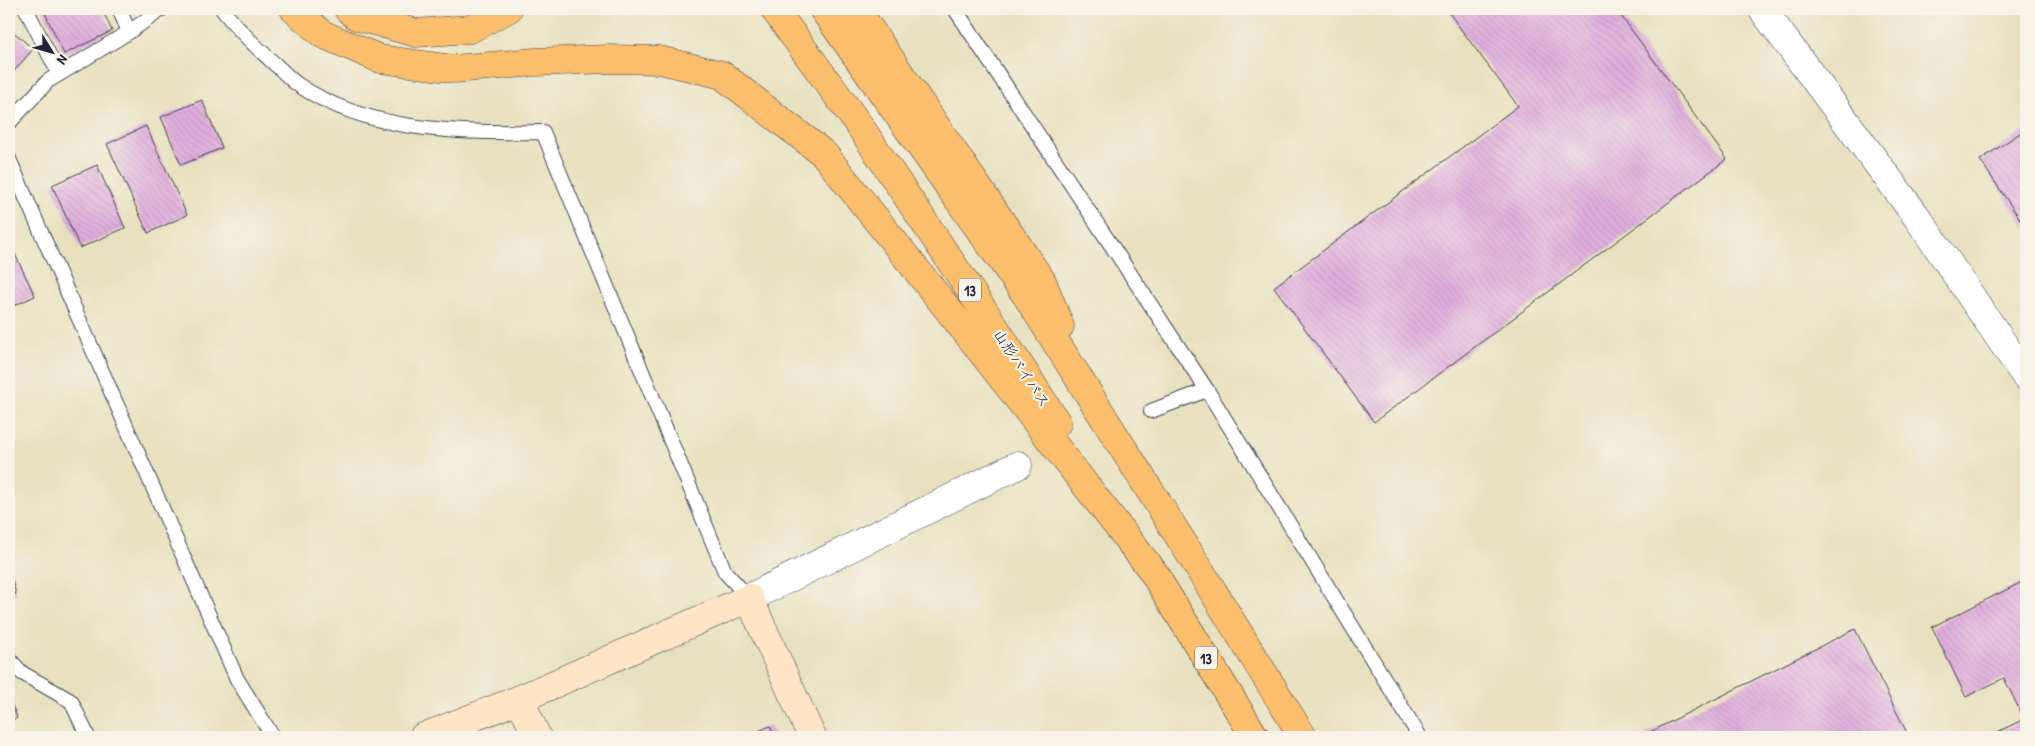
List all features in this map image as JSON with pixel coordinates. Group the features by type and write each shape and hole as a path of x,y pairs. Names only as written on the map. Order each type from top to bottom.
{"highway":[{"path":"294,9 322,34 380,59 454,69 599,59 660,60 722,76 824,154 1158,578"},
{"path":"348,9 356,16 416,33 470,29 508,9"},
{"name":"山形バイパス","path":"774,9 859,125 994,326 1158,578 1255,737"},
{"path":"823,9 1026,295 1303,737"},
{"path":"856,9 1042,281 1085,387"}],"street":[{"path":"1762,9 1917,217 2026,377"},
{"path":"423,737 520,699 749,598 1018,465"},
{"path":"749,598 812,737"},
{"path":"520,699 537,737"}],"lane":[{"path":"26,9 59,74"},
{"path":"118,9 129,32"},
{"path":"9,124 48,80 129,32 162,9"},
{"path":"222,9 236,27 296,84 337,106 388,121 444,131 543,132 725,572 749,598"},
{"path":"955,9 1207,390 1420,737"},
{"path":"9,159 237,679 272,737"},
{"path":"1151,411 1207,390"},
{"path":"9,659 22,673 71,701 88,737"}],"building":[{"path":"43,9 102,9 112,31 64,54"},
{"path":"1446,9 1616,9 1727,159 1374,422 1274,287 1518,106"},
{"path":"9,28 33,49 9,77"},
{"path":"202,100 222,148 181,165 161,117"},
{"path":"146,126 187,215 148,233 107,144"},
{"path":"2026,129 2026,228 1980,160"},
{"path":"97,165 125,228 80,248 52,185"},
{"path":"14,252 35,296 9,308 9,255"},
{"path":"9,568 16,594 9,595"},
{"path":"2026,580 2026,737 1994,737 1993,734 2024,719 2004,678 1966,697 1932,627"},
{"path":"1855,629 1909,737 1640,737"},
{"path":"9,697 17,718 9,722"},
{"path":"770,726 775,737 745,737"}]}
